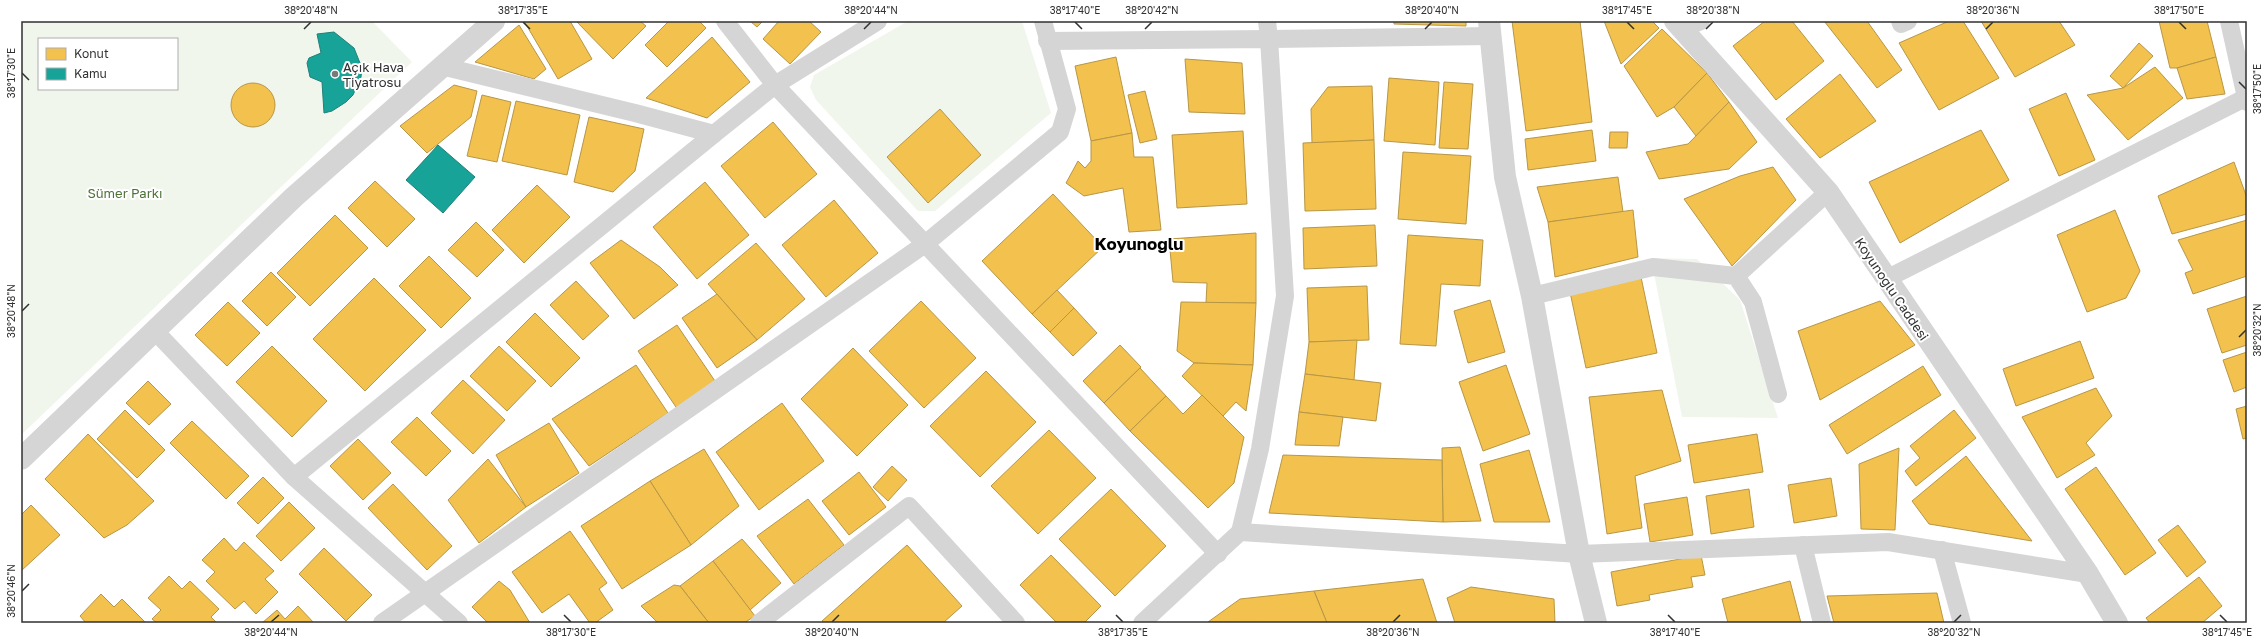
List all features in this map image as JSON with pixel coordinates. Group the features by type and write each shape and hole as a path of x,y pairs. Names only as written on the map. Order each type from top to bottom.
{"street":[{"path":"21,459 294,197 441,66 494,21"},
{"path":"725,21 775,85 1218,554"},
{"path":"294,477 775,85 878,21"},
{"path":"382,623 925,244 1060,132 1067,109 1047,41 1043,21"},
{"path":"1142,623 1240,532 1260,449 1285,296 1267,21"},
{"path":"1900,21 1901,24 1908,21"},
{"path":"1886,279 2247,99 2229,21"},
{"name":"Koyunoğlu Caddesi","path":"1686,24 1828,192 2088,574 2117,623"},
{"path":"1047,41 1269,39 1490,29 1505,177 1532,296 1579,554 1596,623"},
{"path":"441,66 635,112 714,134"},
{"path":"1532,296 1652,267 1736,276 1828,192"},
{"path":"1736,276 1753,302 1778,394"},
{"path":"154,330 294,477 459,623"},
{"path":"759,623 909,506 1016,623"},
{"path":"1240,532 1579,554 1888,542 2088,574"},
{"path":"1803,545 1822,623"},
{"path":"1942,550 1962,623"}],"green space":[{"name":"Sümer Parkı","path":"21,21 372,21 412,62 21,435"},
{"path":"908,21 1022,21 1051,113 935,211 918,211 816,100 810,87 814,75"},
{"path":"1651,258 1697,259 1740,300 1778,418 1682,417"}],"building: Konut":[{"path":"524,21 570,21 592,59 558,79"},
{"path":"576,21 640,21 646,26 613,59"},
{"path":"669,21 699,21 706,28 667,67 645,45"},
{"path":"750,21 763,21 757,27"},
{"path":"779,21 809,21 821,32 790,64 763,39"},
{"path":"1394,21 1466,21 1466,26 1394,24"},
{"path":"1512,21 1580,21 1592,122 1526,131"},
{"path":"1604,21 1652,21 1659,28 1621,64"},
{"path":"1765,21 1792,21 1824,61 1776,100 1733,46"},
{"path":"1824,21 1867,21 1902,70 1877,88"},
{"path":"1949,21 1963,21 1999,78 1939,110 1899,43"},
{"path":"1981,21 2059,21 2075,45 2015,77"},
{"path":"2159,21 2207,21 2216,57 2177,68 2170,68"},
{"path":"519,25 546,69 534,79 475,62"},
{"path":"1662,29 1707,73 1674,107 1657,117 1624,66"},
{"path":"712,37 750,82 707,118 646,98"},
{"path":"2139,43 2153,56 2123,88 2110,76"},
{"path":"1116,57 1132,133 1091,141 1075,66"},
{"path":"2216,57 2225,94 2187,99 2177,68"},
{"path":"1185,59 1242,63 1245,114 1189,112"},
{"path":"2155,67 2183,98 2128,140 2087,95 2123,88"},
{"path":"1707,73 1729,102 1696,136 1674,107"},
{"path":"1840,74 1876,121 1820,158 1786,119"},
{"path":"1389,78 1439,82 1435,145 1384,141"},
{"path":"1444,82 1473,84 1468,149 1439,148"},
{"path":"253,83 265,87 271,93 275,105 271,117 265,123 253,127 241,123 235,117 231,105 235,93 241,87"},
{"path":"454,85 477,91 471,117 427,153 400,126"},
{"path":"1372,86 1374,140 1312,143 1311,109 1328,87"},
{"path":"1145,91 1157,139 1140,143 1128,95"},
{"path":"2066,93 2095,160 2059,176 2029,109"},
{"path":"482,95 511,102 497,162 467,156"},
{"path":"516,101 580,115 567,175 502,161"},
{"path":"1729,102 1757,142 1729,169 1659,179 1646,152 1688,144"},
{"path":"940,109 981,155 928,203 887,157"},
{"path":"589,117 644,129 635,171 613,192 574,182"},
{"path":"773,122 817,174 765,218 721,166"},
{"path":"1592,130 1596,161 1528,170 1525,139"},
{"path":"1981,130 2009,180 1900,243 1869,182"},
{"path":"1243,131 1247,204 1177,208 1172,135"},
{"path":"1610,132 1628,132 1627,148 1609,148"},
{"path":"1132,133 1134,157 1153,157 1161,230 1129,232 1123,188 1084,196 1066,183 1078,161 1085,168 1091,161 1091,141"},
{"path":"1374,140 1376,209 1305,211 1303,143"},
{"path":"1403,152 1471,156 1466,224 1398,219"},
{"path":"2234,162 2247,198 2247,214 2172,234 2158,196"},
{"path":"1773,167 1796,200 1732,266 1684,199 1740,176"},
{"path":"1618,177 1623,212 1548,222 1537,187"},
{"path":"375,181 415,219 387,247 348,208"},
{"path":"705,182 749,235 697,279 653,227"},
{"path":"537,185 570,217 524,263 492,230"},
{"path":"1053,194 1103,247 1032,314 982,261"},
{"path":"834,200 878,253 826,297 782,245"},
{"path":"1633,210 1638,257 1555,277 1548,222"},
{"path":"2115,210 2140,271 2126,298 2087,312 2057,235"},
{"path":"335,215 368,248 310,306 277,273"},
{"path":"2247,220 2247,276 2193,294 2185,273 2193,270 2178,240"},
{"path":"476,222 504,250 477,277 448,250"},
{"path":"1375,225 1377,266 1304,269 1303,228"},
{"path":"1256,233 1256,303 1206,303 1207,283 1173,282 1169,239"},
{"path":"1408,235 1483,240 1480,286 1441,284 1436,346 1400,344"},
{"path":"621,240 660,267 678,285 634,319 590,263"},
{"path":"756,243 805,299 757,340 708,284"},
{"path":"429,256 471,298 441,328 399,286"},
{"path":"271,272 296,297 267,326 242,301"},
{"path":"1641,277 1657,353 1586,368 1570,292"},
{"path":"374,278 426,330 365,391 313,339"},
{"path":"576,281 609,316 583,340 550,305"},
{"path":"1367,286 1369,340 1309,342 1307,288"},
{"path":"1057,290 1074,308 1050,332 1032,314"},
{"path":"717,294 757,340 717,368 682,318"},
{"path":"2247,296 2247,345 2222,353 2207,309"},
{"path":"1490,300 1505,352 1468,363 1454,311"},
{"path":"921,301 976,358 924,408 869,351"},
{"path":"1880,301 1915,345 1820,400 1798,331"},
{"path":"228,302 260,333 227,366 195,335"},
{"path":"1181,302 1256,303 1253,365 1194,363 1177,351"},
{"path":"1074,308 1097,333 1073,356 1050,332"},
{"path":"535,313 580,358 551,387 506,342"},
{"path":"677,325 717,384 678,410 638,351"},
{"path":"1357,340 1354,380 1305,374 1309,342"},
{"path":"2080,341 2094,378 2016,406 2003,369"},
{"path":"1120,345 1141,367 1104,403 1083,381"},
{"path":"272,346 327,401 292,437 236,382"},
{"path":"499,346 536,381 507,411 470,376"},
{"path":"853,348 908,405 857,456 801,399"},
{"path":"2247,352 2247,387 2234,392 2223,360"},
{"path":"1194,363 1253,365 1246,411 1236,402 1223,416 1182,376"},
{"path":"636,365 668,413 589,466 552,419"},
{"path":"1506,365 1530,434 1483,451 1459,382"},
{"path":"1923,366 1941,395 1847,454 1829,425"},
{"path":"1140,368 1166,396 1130,431 1104,403"},
{"path":"986,371 1036,422 980,477 930,426"},
{"path":"1305,374 1381,383 1376,421 1299,412"},
{"path":"463,380 505,420 473,454 431,413"},
{"path":"148,381 171,404 149,425 126,403"},
{"path":"2096,388 2112,416 2086,443 2095,455 2057,478 2022,417"},
{"path":"1662,390 1681,461 1635,476 1642,528 1607,534 1589,397"},
{"path":"1202,395 1244,437 1234,483 1208,508 1130,431 1166,396 1183,414"},
{"path":"782,403 824,461 759,510 716,452"},
{"path":"2247,406 2247,438 2243,439 2236,409"},
{"path":"125,410 165,450 137,478 97,439"},
{"path":"1954,410 1976,438 1916,486 1905,471 1920,458 1910,446"},
{"path":"1299,412 1343,417 1339,446 1295,445"},
{"path":"417,417 451,451 426,476 391,442"},
{"path":"192,421 249,476 226,499 170,443"},
{"path":"549,423 579,473 526,507 496,455"},
{"path":"1049,430 1096,478 1038,534 991,486"},
{"path":"88,434 154,501 127,525 104,538 45,479"},
{"path":"1757,434 1763,472 1694,483 1688,445"},
{"path":"358,439 391,473 363,500 330,466"},
{"path":"1460,447 1481,521 1443,522 1442,448"},
{"path":"1899,448 1895,530 1861,529 1859,464"},
{"path":"704,449 739,506 691,545 650,481"},
{"path":"1529,450 1550,522 1494,522 1480,464"},
{"path":"1283,455 1442,460 1443,522 1269,513"},
{"path":"1966,456 2032,541 1929,524 1912,501"},
{"path":"488,459 526,507 479,543 448,500"},
{"path":"892,466 907,480 888,501 873,487"},
{"path":"2096,467 2156,553 2125,575 2065,489"},
{"path":"859,472 886,507 849,535 822,501"},
{"path":"263,477 284,498 258,524 237,503"},
{"path":"1831,478 1837,516 1794,523 1788,485"},
{"path":"650,481 691,545 622,589 581,526"},
{"path":"393,484 452,546 427,570 368,508"},
{"path":"1111,489 1166,546 1115,596 1059,539"},
{"path":"1749,489 1754,527 1711,534 1706,496"},
{"path":"1687,497 1693,535 1650,542 1644,504"},
{"path":"808,499 844,545 794,584 757,536"},
{"path":"289,502 315,528 281,561 256,536"},
{"path":"31,505 60,535 21,571 21,515"},
{"path":"2178,525 2206,562 2187,577 2158,540"},
{"path":"570,531 607,583 599,589 613,610 595,623 590,623 569,594 542,613 512,572"},
{"path":"224,538 236,551 244,542 274,571 265,579 278,592 256,614 244,601 235,609 206,581 215,572 202,560"},
{"path":"742,539 781,583 750,610 713,561"},
{"path":"907,545 962,606 943,623 824,623 822,621"},
{"path":"324,548 372,595 346,621 299,574"},
{"path":"1051,555 1101,606 1084,623 1057,623 1020,585"},
{"path":"1701,555 1705,575 1691,577 1693,587 1649,595 1650,600 1617,606 1611,572"},
{"path":"713,561 755,616 744,623 709,623 680,586"},
{"path":"169,576 182,589 190,581 219,609 211,617 217,623 157,623 152,619 161,610 148,598"},
{"path":"2199,577 2222,606 2202,623 2150,623 2146,618"},
{"path":"1423,579 1437,623 1327,623 1314,591"},
{"path":"499,581 510,590 530,623 488,623 472,607"},
{"path":"1790,581 1801,623 1728,623 1722,599"},
{"path":"674,585 680,586 709,623 658,623 641,606"},
{"path":"1471,587 1554,599 1555,623 1455,623 1447,598"},
{"path":"1314,591 1327,623 1208,622 1240,599"},
{"path":"1937,593 1944,623 1834,623 1827,596"},
{"path":"101,594 114,607 122,599 146,623 86,623 80,616"},
{"path":"298,606 314,623 262,623 277,610 285,619"}],"building: Kamu":[{"name":"Açık Hava Tiyatrosu","path":"334,32 354,48 362,68 361,77 353,95 346,102 332,111 324,113 322,82 310,77 307,63 309,58 321,53 317,34"},
{"path":"438,145 475,177 443,213 406,180"}],"place":[{"name":"Açık Hava Tiyatrosu","path":"335,74"}],"district":[{"name":"Koyunoğlu","path":"1139,244"}]}
